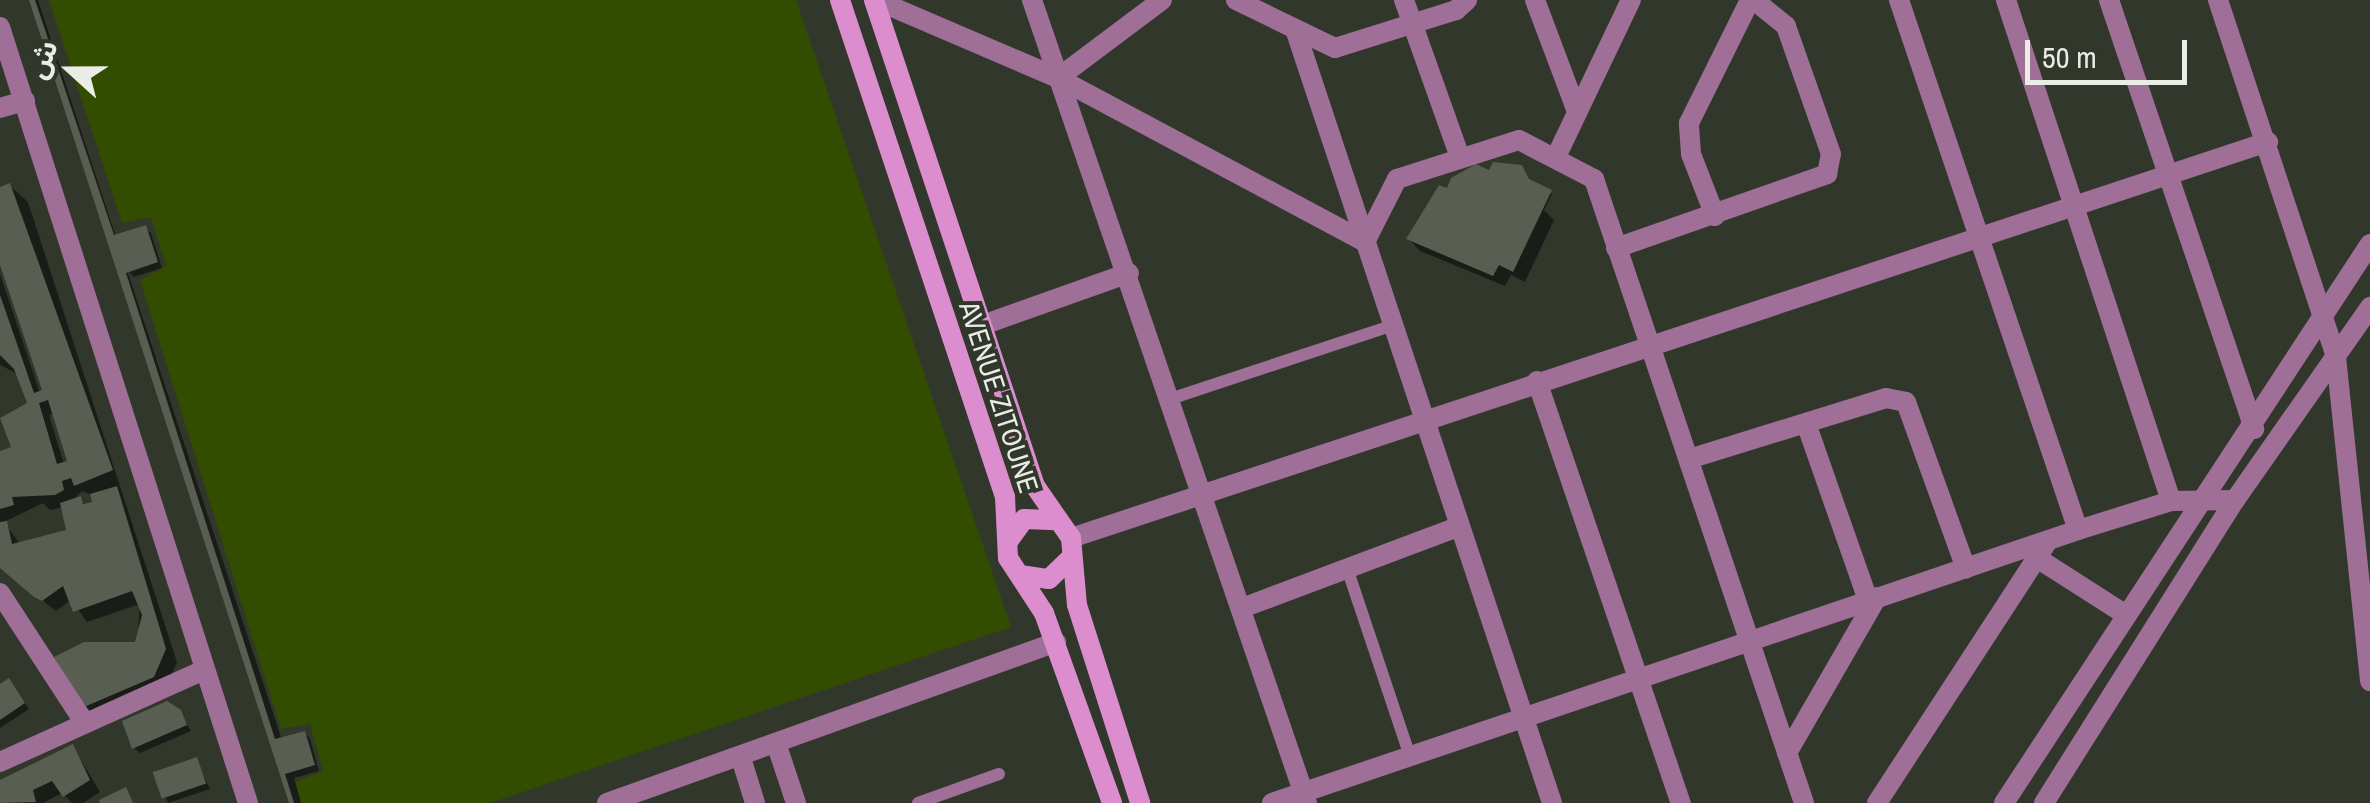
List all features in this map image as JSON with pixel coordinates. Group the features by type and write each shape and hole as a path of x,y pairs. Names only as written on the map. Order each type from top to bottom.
{"main road":[{"name":"AVENUE ZITOUNE","path":"874,0 1035,486 1071,548 1085,633 1140,803"},
{"name":"AVENUE ZITOUNE","path":"841,5 1005,497 1007,546 1056,642 1112,803"},
{"path":"1007,546 1024,519 1057,520"},
{"path":"1020,575 1049,580 1071,548"}],"street":[{"path":"841,5 874,0 1058,78 1366,242"},
{"path":"1032,0 1305,798"},
{"path":"1058,78 1162,0"},
{"path":"1236,0 1335,48 1413,24 1468,0"},
{"path":"1404,0 1460,157"},
{"path":"1535,0 1577,112"},
{"path":"1556,156 1631,0"},
{"path":"1616,248 1715,216 1822,181 1830,166 1786,26 1752,0 1689,123 1691,154 1715,216"},
{"path":"1899,0 2078,530"},
{"path":"2006,0 2171,502"},
{"path":"2109,0 2263,460"},
{"path":"2218,0 2326,317 2336,357 2370,681"},
{"path":"0,27 248,803"},
{"path":"1295,29 1457,527 1526,714 1552,803"},
{"path":"0,108 25,100"},
{"path":"1366,242 1397,179 1519,140 1594,179 1645,344 1689,460 1804,803"},
{"path":"1071,548 1202,494 1645,344 2076,208 2268,142"},
{"path":"2004,803 2201,499 2326,317 2370,244"},
{"path":"980,326 1128,272"},
{"path":"2044,803 2235,500 2368,316"},
{"path":"1537,381 1681,803"},
{"path":"1689,460 1886,398 1906,402 1915,412 1966,569"},
{"path":"1807,426 1873,599"},
{"path":"1272,803 1305,798 1410,756 1636,676 1966,569 2043,550 2078,530 2171,502 2235,500"},
{"path":"1242,608 1348,572 1457,527"},
{"path":"2043,550 2126,615"},
{"path":"1878,803 2043,550"},
{"path":"0,593 84,722"},
{"path":"1787,753 1873,599"},
{"path":"607,803 777,746 1056,642"},
{"path":"0,762 204,670"},
{"path":"777,746 796,803"},
{"path":"740,758 756,803"}],"lane":[{"path":"1170,399 1394,326"},
{"path":"1348,572 1410,756"},
{"path":"918,803 1000,774"}],"green space":[{"path":"49,0 796,0 1011,627 490,803 302,803 295,782 323,771 310,724 281,729 140,280 166,266 151,217 122,223"}],"building":[{"path":"29,0 35,0 114,235 146,225 158,262 126,273 275,739 305,731 315,765 285,774 294,803 289,803"},
{"path":"1493,162 1522,165 1529,179 1552,190 1513,272 1499,265 1493,276 1406,239 1439,185 1447,188 1451,178 1476,164 1489,170"},
{"path":"10,183 113,470 74,486 71,478 62,481 64,490 55,495 12,497 14,505 0,509 0,451 11,447 0,418 27,403 14,369 0,355 0,295 34,393 42,390 0,265 0,187","holes":["48,400 67,461 57,464 39,403"]},
{"path":"117,486 166,649 154,677 84,707 54,657 84,642 135,642 142,615 132,591 73,612 63,586 42,601 34,597 0,568 0,522 7,521 12,544 66,530 60,503 81,496 83,504 92,502 90,494"},
{"path":"9,678 25,703 0,720 0,684"},
{"path":"167,701 181,710 187,725 132,749 122,721"},
{"path":"73,744 90,780 63,797 52,781 33,790 36,802 0,803 0,780"},
{"path":"197,757 206,783 162,799 153,772"},
{"path":"126,787 133,803 100,803 99,800"}]}
